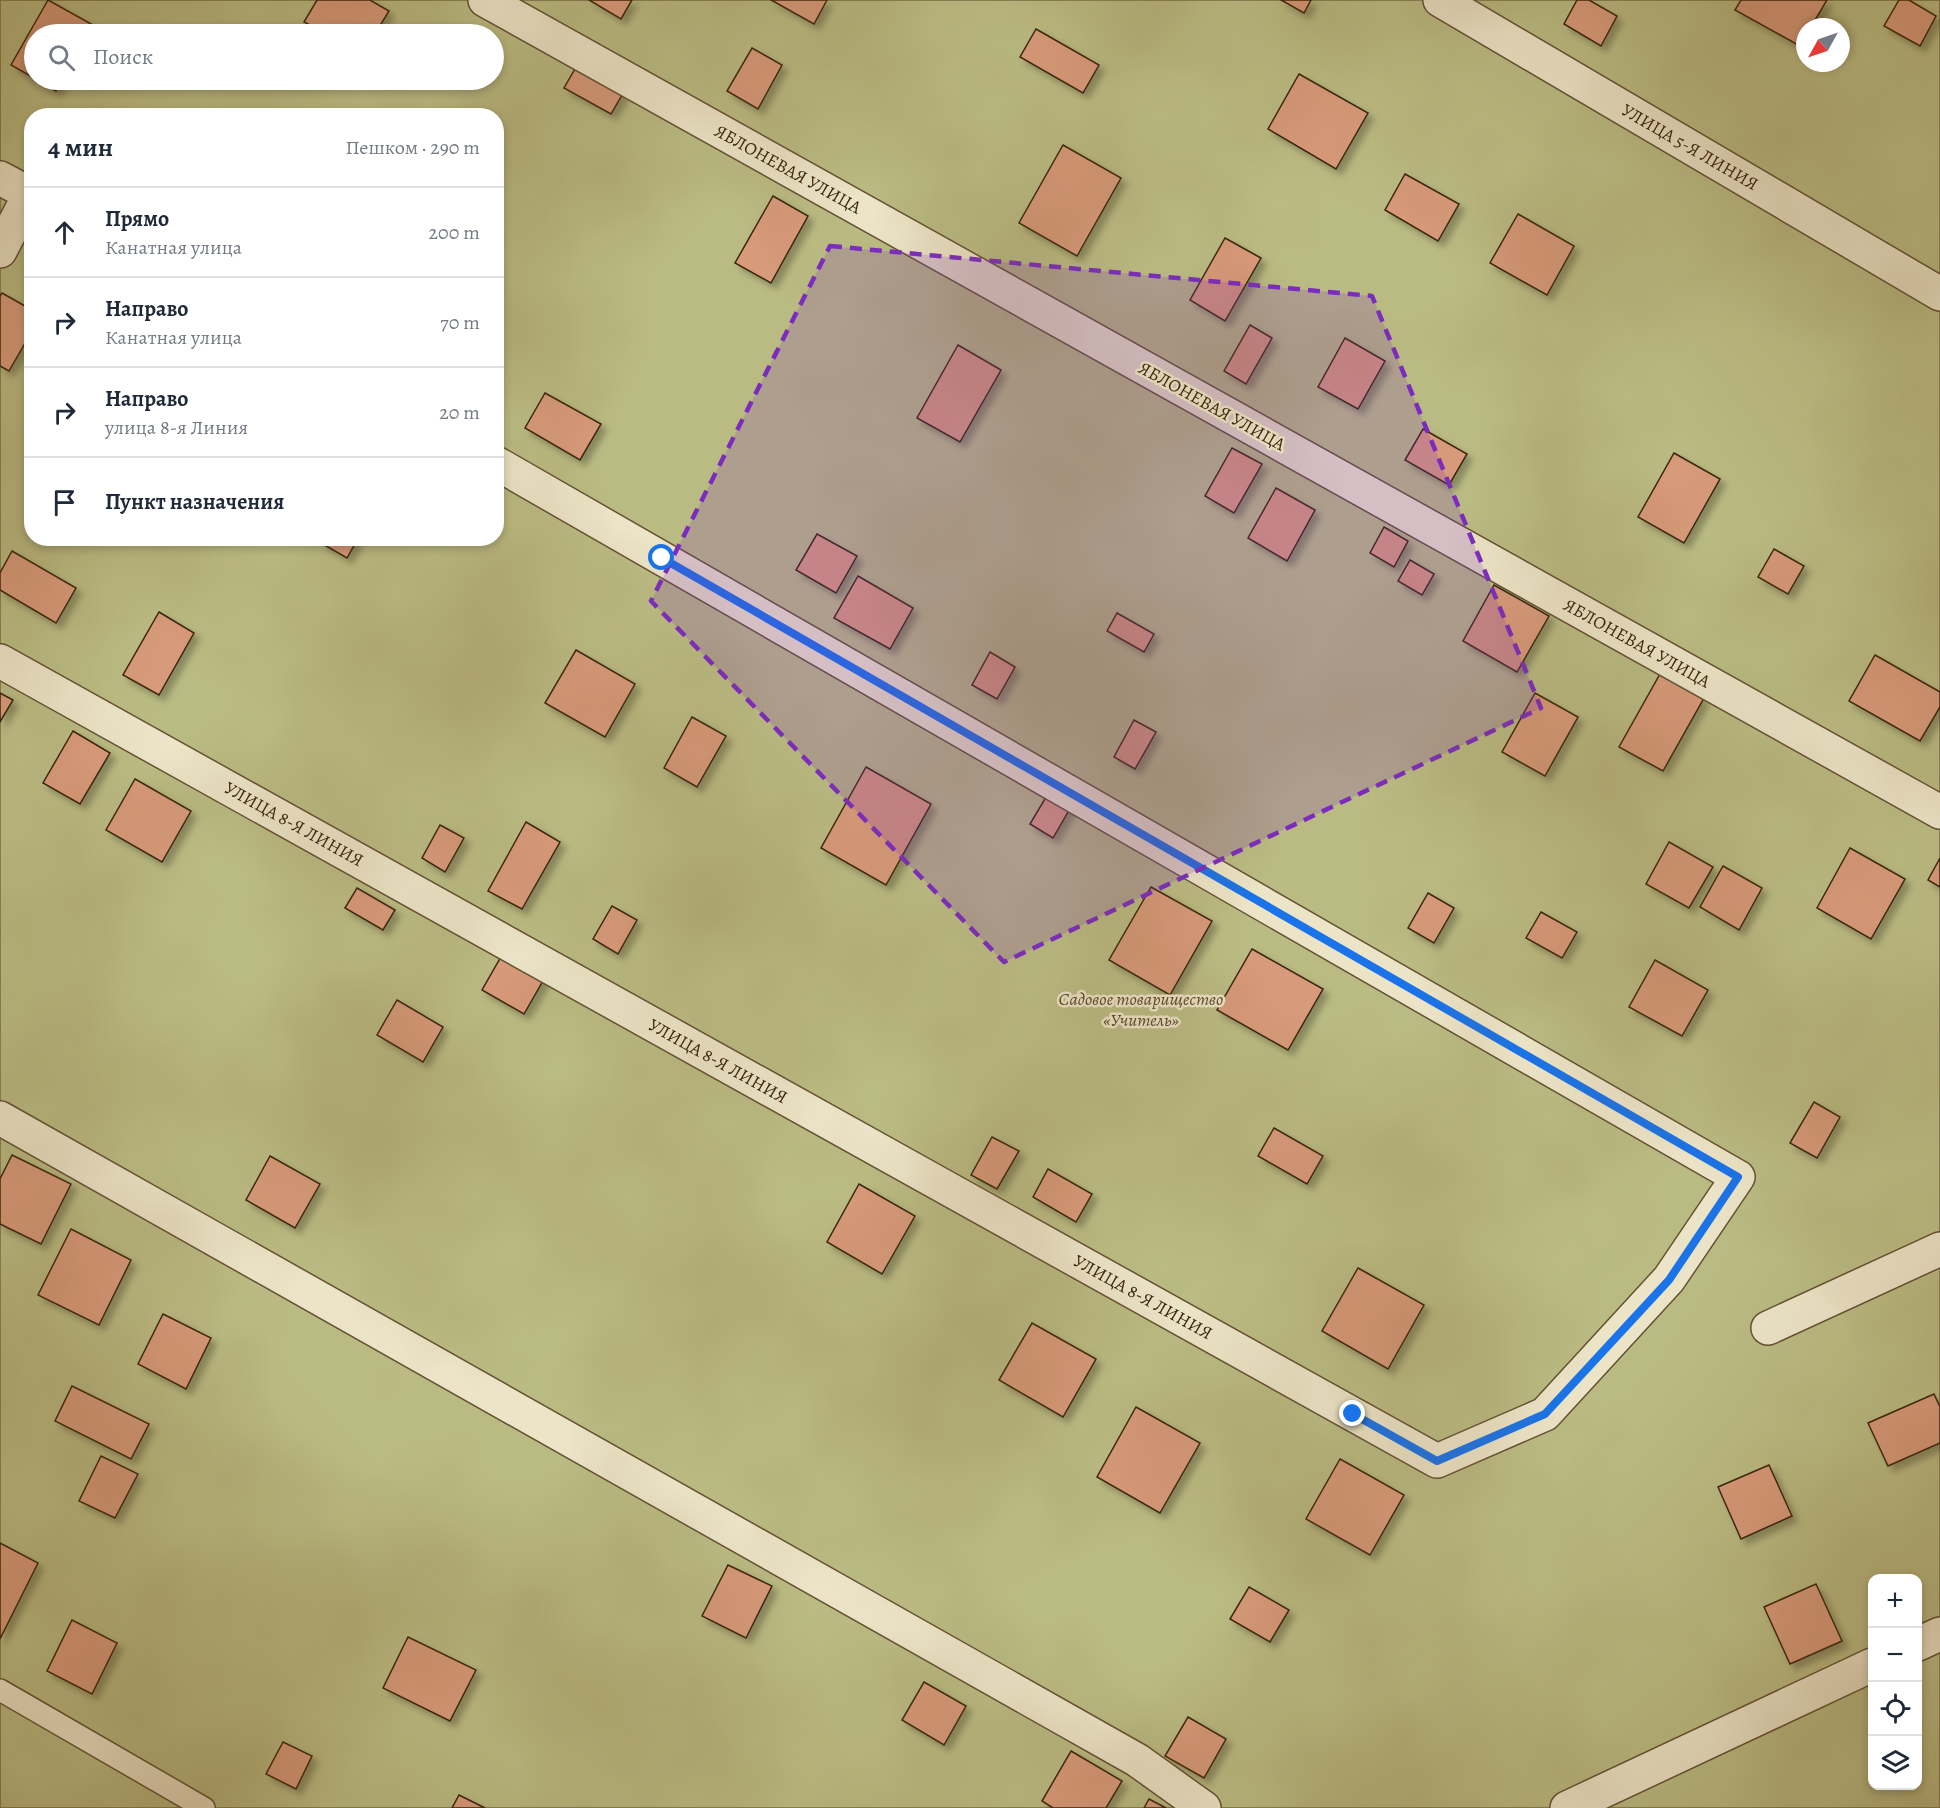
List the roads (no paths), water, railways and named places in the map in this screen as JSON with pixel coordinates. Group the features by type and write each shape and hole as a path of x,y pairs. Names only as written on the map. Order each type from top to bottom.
{"street":[{"name":"ЯБЛОНЕВАЯ УЛИЦА","path":"485,0 1940,812"},
{"name":"УЛИЦА 5-Я ЛИНИЯ","path":"1440,0 1940,294"},
{"path":"0,178 24,191"},
{"path":"0,251 24,208"},
{"name":"УЛИЦА 8-Я ЛИНИЯ","path":"0,661 1437,1461 1545,1414 1669,1280 1738,1177 504,468"},
{"path":"0,1118 1137,1760 1204,1808"},
{"path":"1768,1328 1940,1250"},
{"path":"1922,1642 1940,1634"},
{"path":"1567,1808 1868,1667"}],"lane":[{"path":"0,1690 204,1808"}],"park label":[{"name":"Садовое товарищество «Учитель»","path":"1141,1009"}]}
